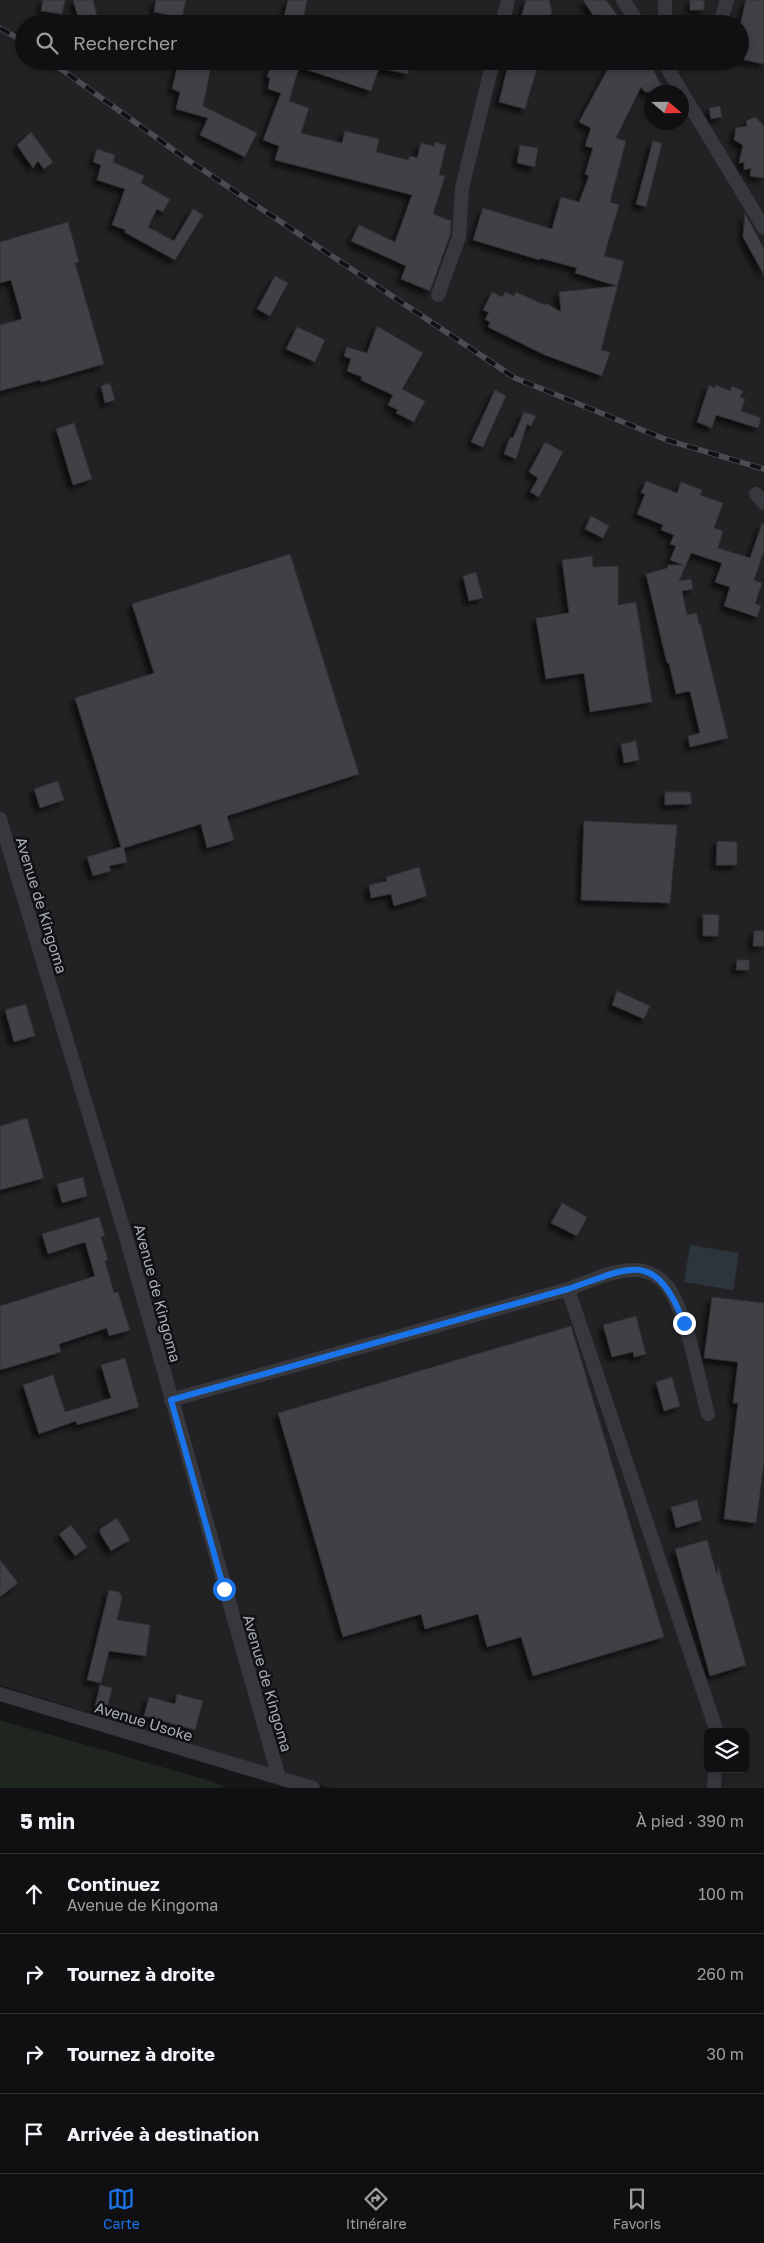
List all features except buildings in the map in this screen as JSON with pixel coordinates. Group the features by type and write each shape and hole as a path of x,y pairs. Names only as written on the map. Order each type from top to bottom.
{"street":[{"path":"504,15 508,0"},
{"path":"623,0 633,15"},
{"path":"665,0 665,15"},
{"path":"723,15 727,0"},
{"path":"438,295 459,237 462,188 491,70"},
{"path":"669,70 764,228"},
{"name":"Avenue de Kingoma","path":"0,818 126,1237 279,1778"},
{"path":"171,1400 568,1289 624,1270 642,1271 659,1278 674,1296 684,1323 708,1414"},
{"path":"568,1289 717,1728"},
{"name":"Avenue Usoke","path":"0,1694 313,1788"},
{"path":"714,1788 715,1773"}],"shaded area":[{"path":"0,0 764,0 764,1788 330,1788 0,1685"},
{"path":"690,1245 739,1253 733,1290 684,1282"},
{"path":"0,1720 224,1785 223,1788 0,1788"}],"railway":[{"path":"0,28 15,37"},
{"path":"63,70 182,156 515,378 667,440 764,469"}],"route":[{"path":"224,1589 171,1400 568,1289 624,1270 650,1272 659,1278 674,1296 684,1323"}]}
